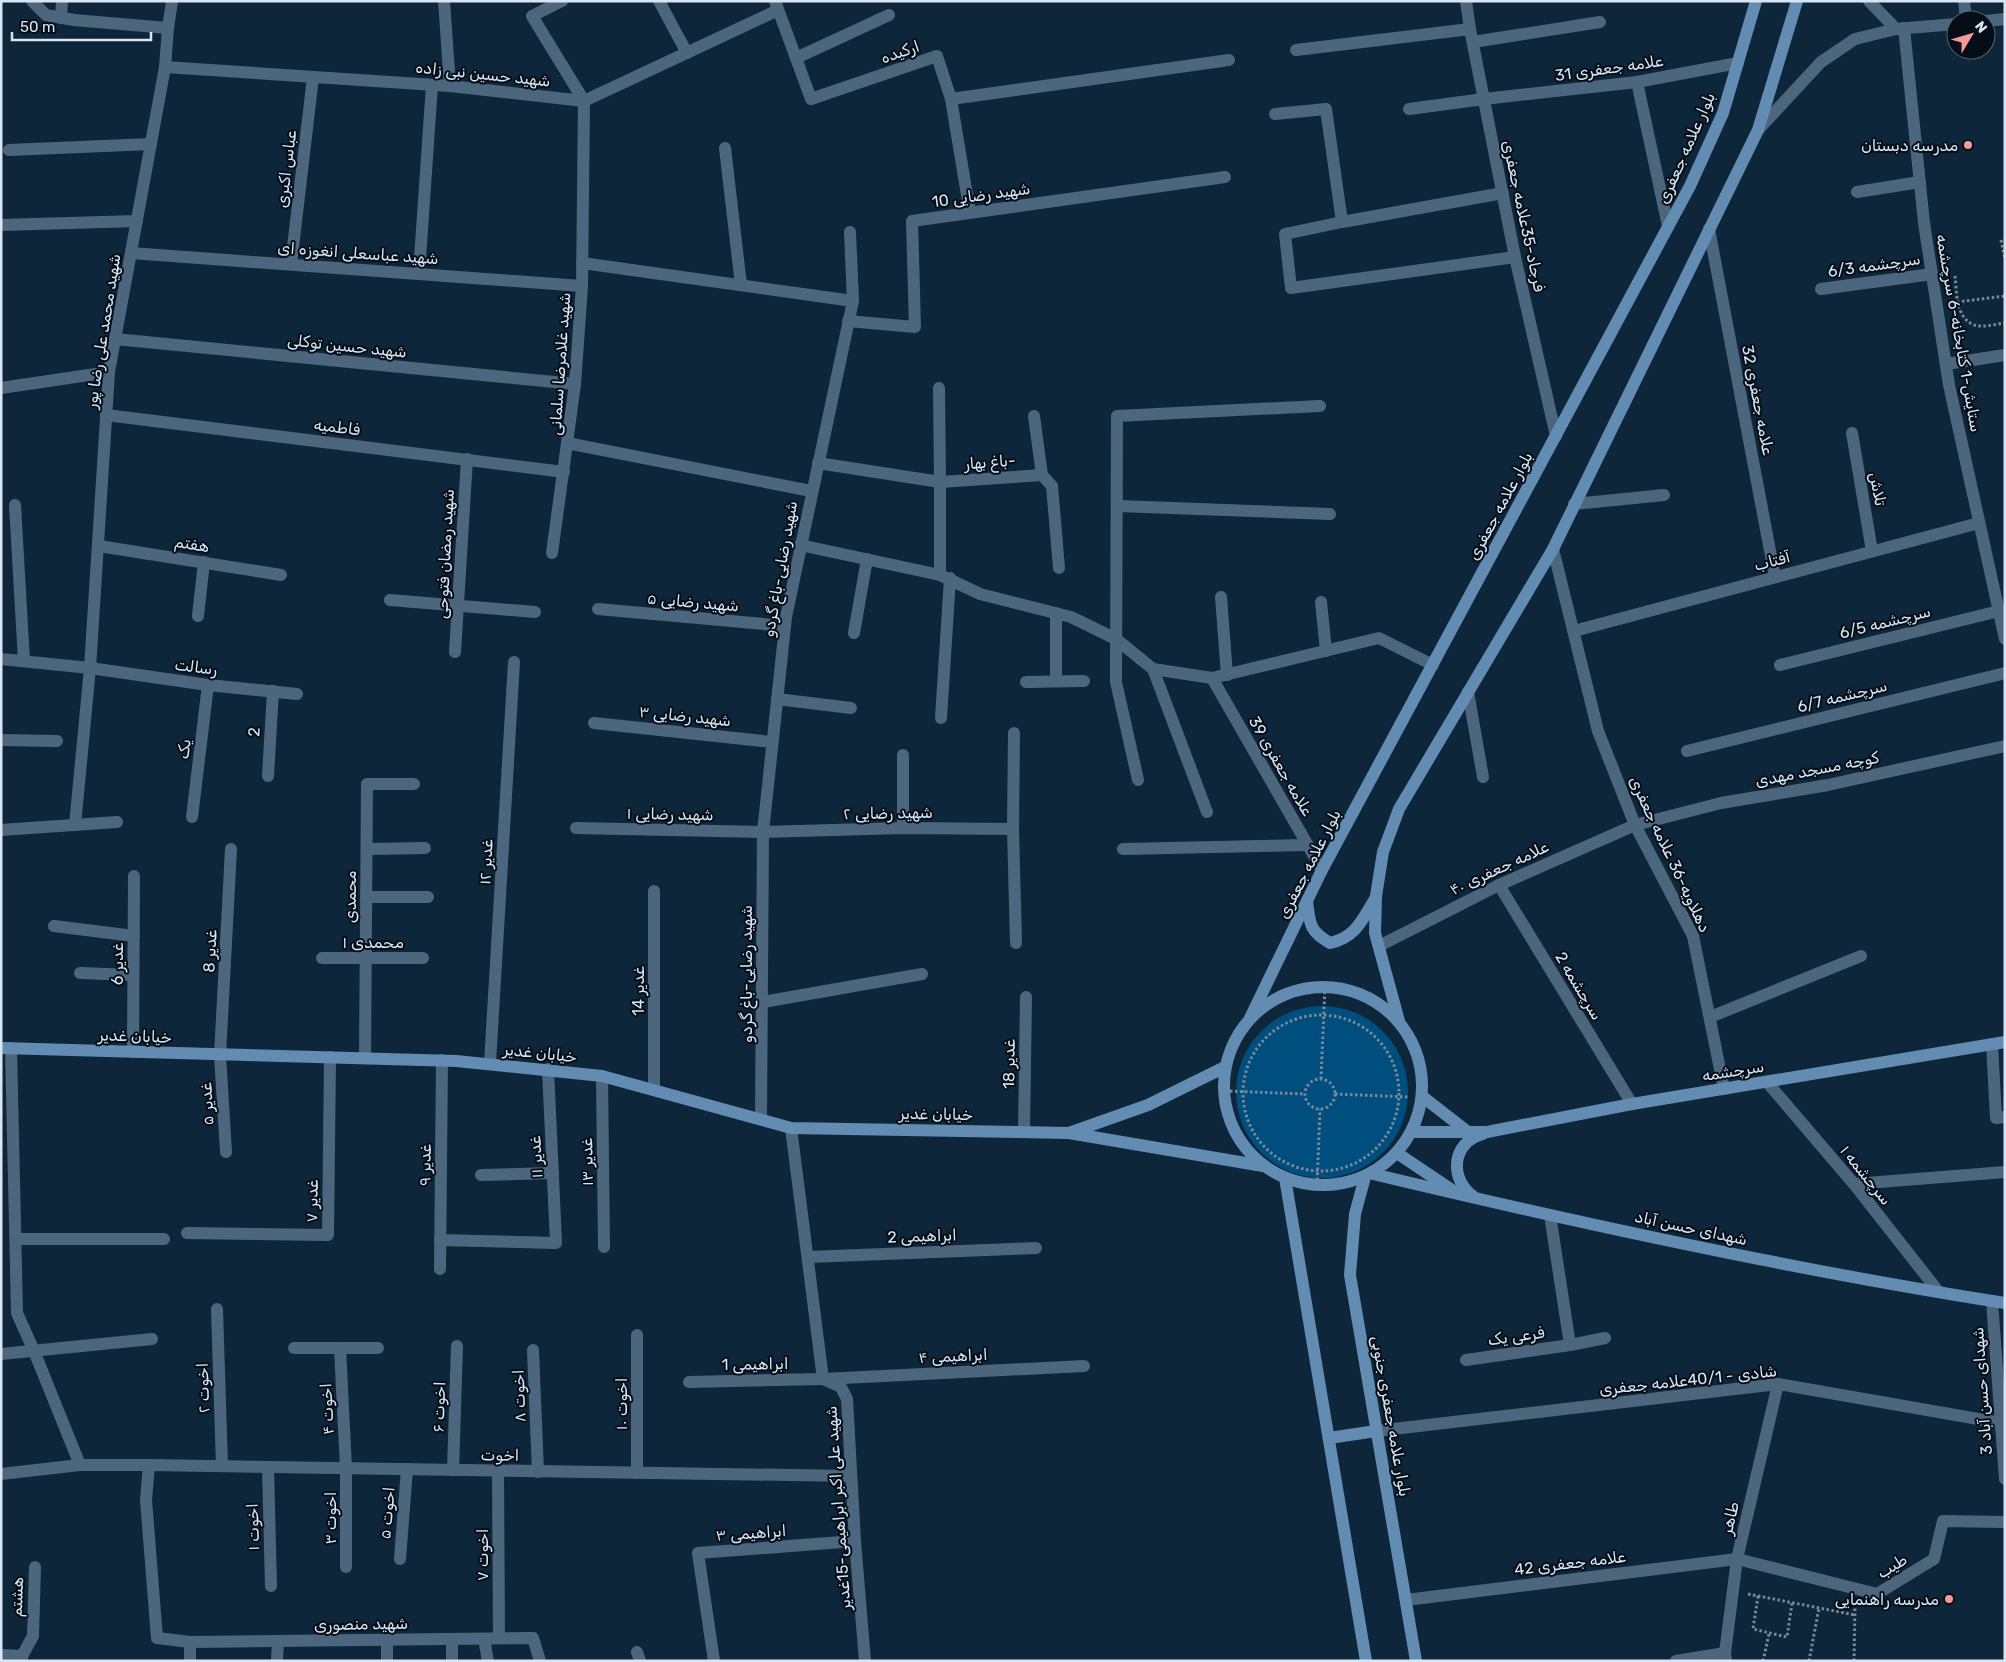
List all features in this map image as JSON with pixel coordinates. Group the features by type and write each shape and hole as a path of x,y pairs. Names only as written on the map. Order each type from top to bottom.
{"main road":[{"name":"بلوار علامه جعفری","path":"1250,1018 1322,870 1690,186 1723,113 1756,1"},
{"path":"1398,1021 1375,933 1376,896 1383,852 1399,809 1553,550 1758,130 1797,1"},
{"path":"1306,902 1310,926 1318,936 1330,943 1343,940 1358,927 1376,896"},
{"path":"1069,1133 1263,1166 1285,1178 1317,1185 1338,1185 1369,1176 1398,1153 1412,1132 1419,1115 1423,1097 1422,1070 1414,1044 1398,1021 1365,995 1325,986 1284,994 1250,1018 1234,1040 1224,1067 1224,1104 1238,1138 1263,1166"},
{"name":"سرچشمه","path":"1412,1132 1487,1132 1632,1104 1998,1043"},
{"name":"خیابان غدیر","path":"6,1048 442,1060 490,1063 602,1076 791,1128 1069,1133"},
{"path":"1069,1133 1148,1105 1224,1067"},
{"path":"1423,1097 1468,1132"},
{"path":"1484,1201 1473,1196 1464,1188 1458,1177 1456,1165 1459,1153 1466,1143 1476,1136 1487,1132"},
{"path":"1398,1153 1458,1194"},
{"name":"شهدای حسن آباد","path":"1369,1176 1814,1269 1998,1302"},
{"name":"بلوار علامه جعفری جنوبی","path":"1369,1176 1355,1214 1350,1275 1416,1661"},
{"path":"1285,1178 1366,1661"},
{"path":"1329,1438 1376,1431"}],"street":[{"path":"32,1 46,15 61,18 168,28"},
{"path":"61,18 62,1"},
{"name":"شهید محمد علی رضا پور","path":"75,825 90,668 109,372 165,67 172,1"},
{"path":"444,1 450,86"},
{"path":"562,1 532,16 584,101 687,53 776,6"},
{"path":"659,1 687,53"},
{"name":"فرجاد-35علامه جعفری","path":"1466,1 1470,30 1516,257 1556,436"},
{"path":"1869,1 1900,29"},
{"name":"ارکیده","path":"776,6 811,99 937,56 951,99 970,213"},
{"path":"796,58 890,15"},
{"path":"1473,42 1600,22"},
{"path":"1758,130 1821,62 1855,40 1900,29 1946,25"},
{"name":"ستایش-1 کتابخانه-6 سرچشمه","path":"1900,29 1936,304 1946,364 2005,639"},
{"path":"1296,50 1470,30"},
{"path":"951,99 1228,60"},
{"name":"علامه جعفری 31","path":"1409,109 1637,82 1738,62"},
{"name":"شهید حسین نبی زاده","path":"165,67 450,86 584,101"},
{"name":"عباس اکبری","path":"291,264 313,77"},
{"path":"1637,82 1668,226"},
{"path":"419,273 432,85"},
{"name":"شهید غلامرضا سلمانی","path":"584,101 582,286 575,384 567,443 811,491"},
{"path":"1275,114 1326,109 1342,222"},
{"path":"9,150 151,144"},
{"path":"725,148 741,286"},
{"name":"شهید رضایی 10","path":"848,320 915,327 912,221 1225,177"},
{"path":"1857,192 1920,182"},
{"path":"1503,193 1285,234 1291,288 1516,257"},
{"path":"1,226 137,221"},
{"name":"علامه جعفری 32","path":"1709,229 1775,577"},
{"name":"شهید رضایی-باغ گردو","path":"761,1119 763,832 772,742 785,626 811,491 853,301 850,232"},
{"name":"شهید عباسعلی انغوزه ای","path":"131,252 582,286"},
{"path":"582,263 853,301"},
{"name":"سرچشمه 6/3","path":"1821,289 1932,274"},
{"name":"شهید حسین توکلی","path":"115,340 575,384"},
{"path":"1946,364 2005,355"},
{"path":"1,388 109,372"},
{"path":"938,388 945,577 941,718"},
{"path":"1138,780 1116,682 1117,416 1320,406"},
{"name":"فاطمیه","path":"106,415 564,472"},
{"path":"1034,416 1042,475 1052,486 1060,568"},
{"name":"تلاش","path":"1852,433 1872,551"},
{"path":"552,553 567,443"},
{"name":"شهید رمضان فتوحی","path":"455,652 467,459"},
{"name":"باغ بهار-","path":"818,463 940,482 1042,475"},
{"path":"1574,504 1664,494"},
{"path":"15,505 24,661"},
{"path":"1118,506 1330,514"},
{"name":"آفتاب","path":"1574,631 1979,522"},
{"path":"800,545 945,577 980,594 1071,617 1116,639 1153,669 1207,812"},
{"name":"هفتم","path":"98,546 280,575"},
{"name":"دهلاویه-36 علامه جعفری","path":"1553,550 1598,731 1635,825 1693,936 1724,1089"},
{"path":"854,633 867,560"},
{"path":"198,616 204,562"},
{"path":"1221,597 1227,675"},
{"path":"390,600 458,604 535,612"},
{"path":"1321,602 1326,651"},
{"name":"شهید رضایی ۵","path":"598,609 785,626"},
{"name":"سرچشمه 6/5","path":"1780,665 1998,611"},
{"path":"1056,613 1056,681"},
{"path":"1153,669 1212,678 1379,638 1433,665"},
{"name":"رسالت","path":"1,659 90,668 208,686 297,694"},
{"name":"غدیر ۱۲","path":"490,1063 514,662"},
{"name":"سرچشمه 6/7","path":"1687,751 2005,673"},
{"name":"علامه جعفری 39","path":"1212,678 1322,870"},
{"path":"1026,682 1084,680"},
{"name":"یک","path":"192,817 208,686"},
{"name":"2","path":"268,776 272,691"},
{"path":"1468,692 1483,777"},
{"path":"777,698 851,708"},
{"name":"شهید رضایی ۳","path":"594,723 772,742"},
{"path":"1014,733 1013,829 1016,944"},
{"path":"1,740 57,741"},
{"name":"کوچه مسجد مهدی","path":"1635,825 1721,803 1828,785 2005,746"},
{"path":"903,755 904,828"},
{"name":"محمدی","path":"365,1058 367,784 414,784"},
{"path":"1,830 117,822"},
{"name":"علامه جعفری ۴۰","path":"1379,946 1499,885 1635,825"},
{"name":"شهید رضایی ۱","path":"576,828 763,832"},
{"name":"شهید رضایی ۲","path":"763,832 904,828 1013,829"},
{"path":"1123,849 1308,845"},
{"path":"367,849 425,848"},
{"name":"غدیر 8","path":"220,1055 231,850"},
{"name":"غدیر 6","path":"133,1052 134,876"},
{"name":"سرچشمه 2","path":"1499,885 1632,1104"},
{"name":"غدیر 14","path":"654,891 654,1090"},
{"path":"366,897 428,897"},
{"path":"54,926 134,936"},
{"path":"1710,1017 1861,956"},
{"name":"محمدی ۱","path":"322,958 423,958"},
{"path":"80,973 133,976"},
{"path":"763,1002 922,974"},
{"name":"غدیر 18","path":"1024,1132 1026,997"},
{"path":"1998,1043 1996,1118 2005,1117"},
{"path":"6,1048 16,1239 16,1313 34,1351 80,1465"},
{"name":"غدیر ۵","path":"220,1055 226,1152"},
{"name":"غدیر ۷","path":"187,1233 328,1235 330,1057"},
{"name":"غدیر ۹","path":"440,1269 442,1060"},
{"name":"غدیر ۱۱","path":"440,1240 556,1243 548,1069"},
{"name":"غدیر ۱۳","path":"602,1076 604,1247"},
{"name":"سرچشمه ۱","path":"1767,1082 1854,1184 1938,1291"},
{"path":"791,1128 823,1379"},
{"path":"1854,1184 2005,1172"},
{"path":"481,1175 553,1173"},
{"path":"1550,1215 1570,1345"},
{"path":"16,1239 164,1239"},
{"name":"ابراهیمی 2","path":"808,1257 1036,1248"},
{"name":"شهدای حسن آباد 3","path":"1998,1302 2001,1423 2005,1479"},
{"name":"اخوت ۲","path":"217,1309 222,1466"},
{"name":"اخوت ۱۰","path":"637,1335 637,1473"},
{"name":"فرعی یک","path":"1466,1360 1605,1338"},
{"path":"1,1354 152,1339"},
{"name":"اخوت ۶","path":"453,1470 457,1346"},
{"path":"294,1348 378,1348"},
{"name":"اخوت ۴","path":"340,1348 346,1468"},
{"name":"اخوت ۸","path":"533,1350 538,1472"},
{"name":"ابراهیمی ۴","path":"823,1379 1084,1366"},
{"name":"ابراهیمی 1","path":"689,1382 823,1379"},
{"name":"شهید علی اکبر ابراهیمی-15غدیر","path":"823,1379 840,1387 847,1399 855,1542 865,1661"},
{"name":"شادی - 40/1علامه جعفری","path":"1376,1431 1778,1384 2001,1423"},
{"name":"طاهر","path":"1725,1657 1738,1559 1778,1384"},
{"name":"اخوت","path":"1,1474 80,1465 149,1465 851,1476"},
{"name":"شهید منصوری","path":"149,1465 146,1500 157,1638 190,1642 533,1638 540,1661"},
{"name":"اخوت ۱","path":"268,1467 271,1586"},
{"name":"اخوت ۳","path":"346,1468 346,1567"},
{"name":"اخوت ۵","path":"400,1559 407,1469"},
{"name":"اخوت ۷","path":"498,1471 499,1638"},
{"name":"طیب","path":"1738,1559 1877,1594 1934,1559 1943,1521 2005,1522"},
{"name":"ابراهیمی ۳","path":"714,1661 698,1553 855,1542"},
{"name":"علامه جعفری 42","path":"1406,1600 1738,1559"},
{"name":"هشتم","path":"22,1658 33,1636 34,1567"},
{"path":"452,1639 452,1661"},
{"path":"484,1639 488,1661"},
{"path":"386,1661 387,1640"},
{"path":"277,1661 278,1641"},
{"path":"190,1642 190,1661"},
{"path":"1,1655 22,1658"},
{"path":"1676,1661 1725,1657"}],"path":[{"path":"2001,240 2005,259"},
{"path":"1955,276 1957,302 1962,314 1974,324 1986,326 2005,323"},
{"path":"1936,304 2005,296"},
{"path":"1321,1079 1325,986"},
{"path":"1324,1016 1340,1018 1361,1026 1378,1040 1391,1058 1398,1079 1399,1097 1394,1123 1382,1142 1367,1157 1347,1168 1325,1171 1303,1169 1282,1160 1265,1147 1252,1128 1245,1107 1244,1092 1249,1063 1260,1044 1276,1029 1296,1019 1324,1016"},
{"path":"1321,1079 1332,1085 1335,1094 1331,1105 1320,1110 1308,1103 1305,1094 1312,1081 1321,1079"},
{"path":"1225,1091 1305,1094"},
{"path":"1335,1094 1423,1097"},
{"path":"1317,1185 1316,1170 1320,1110"},
{"path":"1854,1661 1856,1589"},
{"path":"1745,1593 1855,1615"},
{"path":"1758,1596 1753,1630 1769,1634 1787,1637 1792,1602"},
{"path":"1809,1661 1819,1608"},
{"path":"1763,1661 1769,1634"}],"shaded area":[{"path":"1314,1006 1330,1006 1355,1012 1363,1016 1377,1025 1389,1037 1402,1059 1408,1092 1402,1125 1389,1147 1377,1159 1355,1172 1330,1178 1314,1178 1289,1172 1281,1168 1267,1159 1255,1147 1242,1125 1236,1100 1236,1084 1242,1059 1246,1051 1255,1037 1267,1025 1289,1012"}],"place":[{"name":"مدرسه دبستان","path":"1968,145"},
{"name":"مدرسه راهنمایی","path":"1949,1599"}]}
